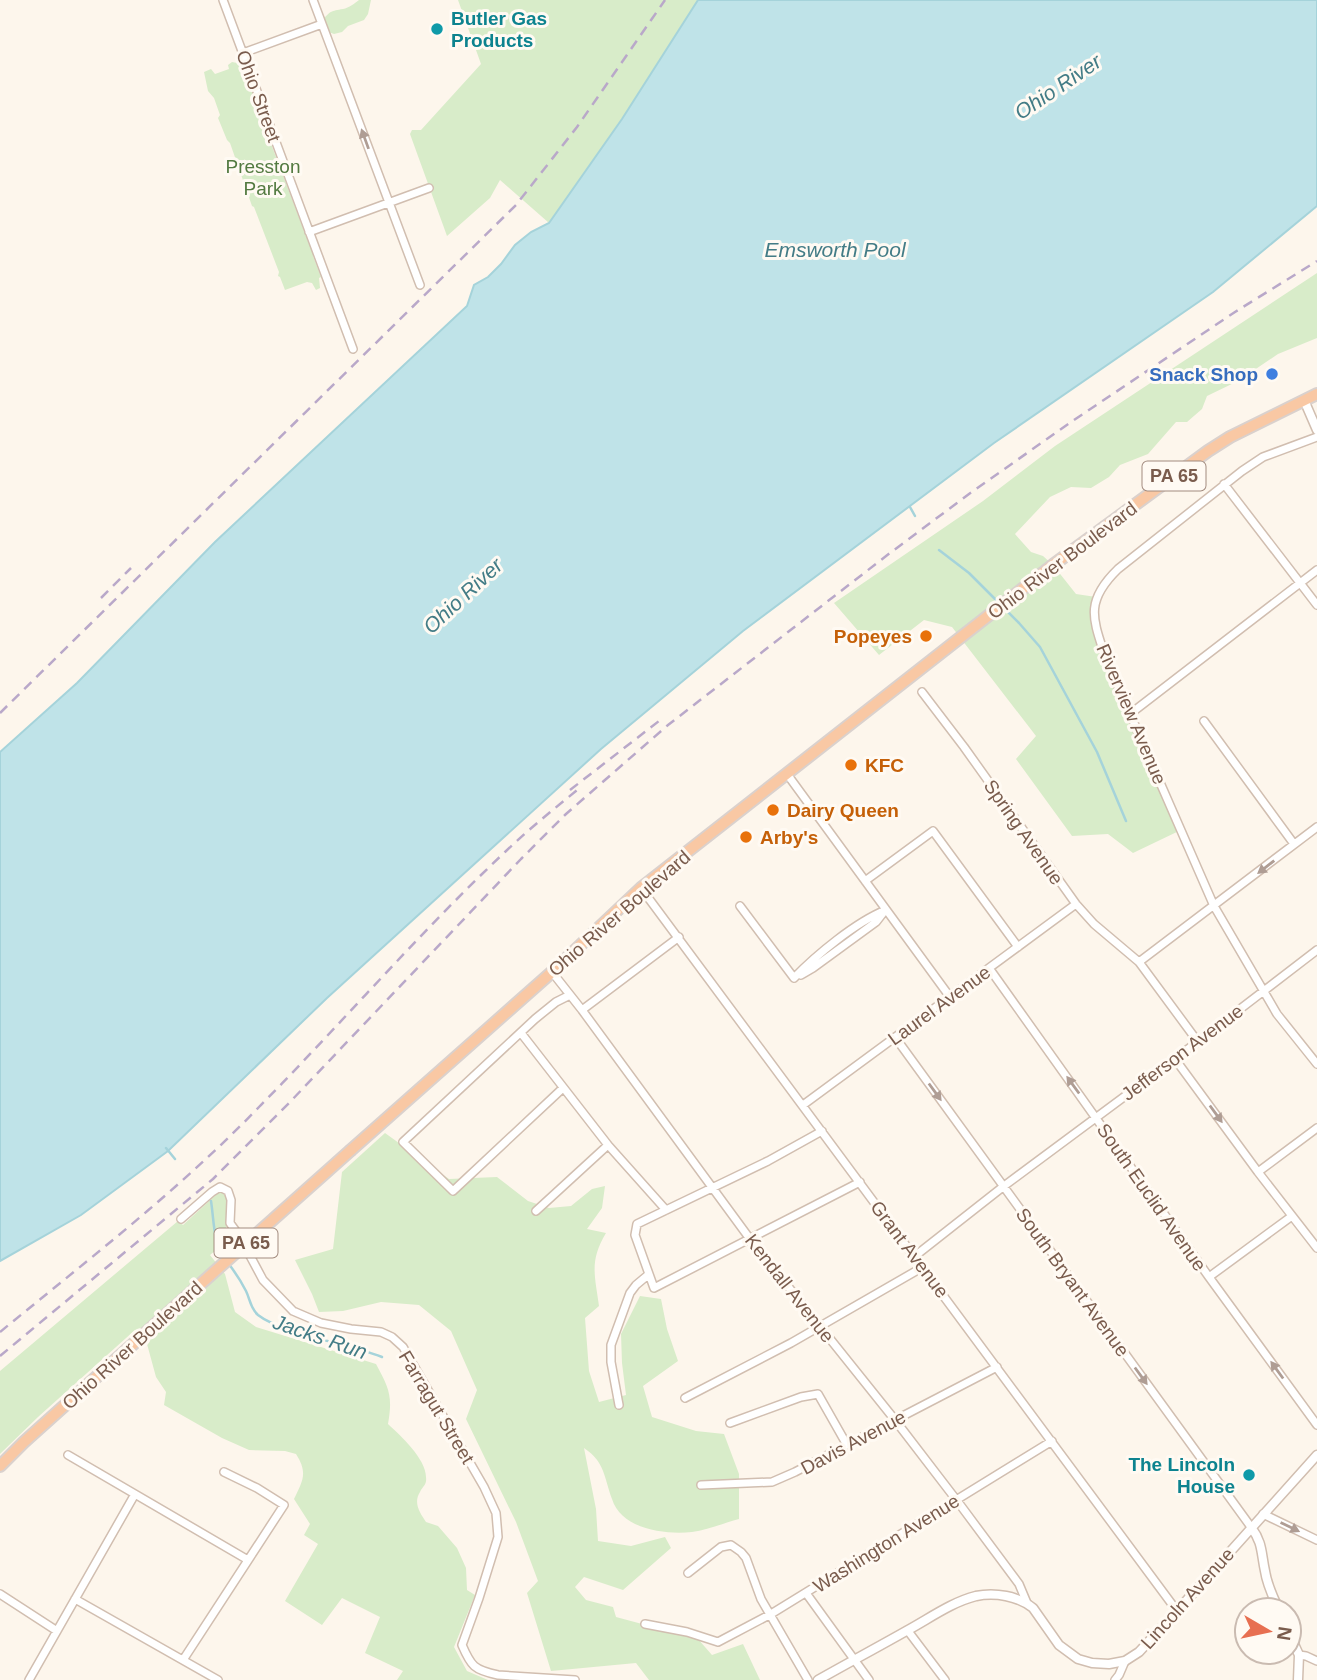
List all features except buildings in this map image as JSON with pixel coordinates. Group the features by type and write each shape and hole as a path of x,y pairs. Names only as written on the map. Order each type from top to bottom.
{"highway":[{"name":"Ohio River Boulevard","path":"0,1466 552,972 641,888 945,648 1208,451 1230,437 1316,396"}],"street":[{"name":"Ohio Street","path":"223,0 353,349"},
{"path":"313,0 420,285"},
{"path":"243,53 322,24"},
{"path":"309,232 429,188"},
{"path":"1304,400 1317,430"},
{"name":"Riverview Avenue","path":"1317,437 1263,457 1224,484 1118,569 1105,582 1096,597 1093,611 1106,659 1214,906 1277,1014 1317,1064"},
{"path":"1224,484 1317,605"},
{"path":"1130,714 1317,570"},
{"name":"Spring Avenue","path":"922,692 1076,904 1094,924 1139,962 1198,1042"},
{"path":"1204,721 1294,844"},
{"path":"787,774 950,997"},
{"path":"1139,962 1317,827"},
{"path":"865,881 933,831 1018,947"},
{"name":"Grant Avenue","path":"641,888 1177,1611"},
{"name":"Laurel Avenue","path":"803,1105 1076,904"},
{"path":"740,906 794,978 813,968 876,922 886,910"},
{"path":"582,1010 679,937"},
{"name":"Jefferson Avenue","path":"915,1256 1317,950"},
{"name":"South Euclid Avenue","path":"989,968 1317,1425"},
{"name":"Kendall Avenue","path":"552,972 750,1239 956,1500 1019,1584 1027,1603"},
{"path":"563,1088 453,1191 403,1142 535,1019 569,995"},
{"path":"521,1033 608,1145 666,1210"},
{"name":"South Bryant Avenue","path":"895,1037 1251,1527"},
{"path":"1175,1059 1317,1248"},
{"path":"1258,1172 1317,1128"},
{"path":"822,1131 768,1161 637,1224 635,1235 654,1288 860,1182"},
{"path":"536,1211 608,1145"},
{"name":"Farragut Street","path":"181,1219 220,1187 228,1191 231,1200 230,1223 263,1280 293,1311 331,1325 381,1332 393,1337 403,1347 484,1487 496,1513 498,1537 462,1645 471,1664 498,1675 575,1680"},
{"path":"1209,1277 1292,1216"},
{"path":"685,1398 923,1267"},
{"path":"619,1405 611,1362 611,1345 630,1293 648,1275"},
{"name":"Davis Avenue","path":"701,1485 772,1482 997,1367"},
{"path":"730,1423 801,1396 818,1394 847,1445"},
{"name":"Washington Avenue","path":"645,1624 687,1632 718,1642 771,1614 1052,1441"},
{"path":"68,1455 248,1560"},
{"name":"Lincoln Avenue","path":"1027,1603 1059,1645 1078,1659 1109,1664 1125,1661 1139,1651 1177,1611 1317,1455"},
{"path":"183,1660 284,1505 224,1472"},
{"path":"29,1680 135,1494"},
{"path":"1263,1514 1317,1540"},
{"path":"1251,1527 1259,1538 1264,1571 1272,1596"},
{"path":"688,1573 721,1547 731,1545 741,1552 746,1558 761,1599 808,1680"},
{"path":"806,1592 869,1680"},
{"path":"0,1594 57,1631"},
{"path":"818,1680 952,1606 976,1596 1007,1596 1027,1603"},
{"path":"75,1599 218,1680"},
{"path":"908,1631 945,1680"},
{"path":"1115,1680 1125,1661"}],"green space":[{"path":"359,0 371,0 364,20 348,26 342,32 334,34 326,31 322,21 327,15 347,8"},
{"path":"458,0 698,0 622,119 549,223 500,180 490,198 447,236 410,134 412,130 421,130 481,64"},
{"name":"Presston Park","path":"232,62 242,64 243,69 249,70 257,92 254,99 309,244 315,253 313,256 321,277 320,288 316,290 312,283 307,282 285,290 230,143 218,118 220,115 214,98 208,91 204,72 211,69 215,74 229,69 228,65"},
{"path":"1317,273 1317,338 1278,354 1238,381 1207,396 1202,409 1187,422 1176,422 1148,454 1120,465 1109,477 1091,488 1071,487 1050,497 1015,534 1031,552 1043,556 1053,565 1076,594 1096,597 1095,625 1181,830 1133,853 1108,834 1072,836 1016,759 1036,736 952,627 924,620 879,655 834,603 983,501 1055,446"},
{"path":"385,1133 449,1179 497,1177 528,1201 549,1208 571,1206 592,1189 605,1186 602,1208 587,1229 606,1233 595,1260 599,1306 585,1318 589,1371 599,1402 626,1395 621,1334 640,1296 661,1299 667,1329 678,1361 643,1386 652,1417 696,1431 724,1434 739,1474 739,1519 704,1530 681,1533 657,1531 634,1523 617,1509 600,1464 584,1448 596,1509 598,1541 631,1546 665,1537 671,1548 623,1590 584,1577 575,1587 586,1600 613,1607 616,1617 698,1639 712,1655 743,1644 760,1680 649,1680 636,1663 551,1671 527,1593 538,1581 516,1522 466,1419 477,1390 451,1331 419,1305 381,1302 343,1311 319,1312 295,1260 333,1249 342,1172"},
{"path":"219,1192 224,1194 227,1201 226,1228 234,1235 210,1255 225,1274 235,1312 256,1327 376,1364 389,1392 388,1424 412,1448 425,1470 426,1482 417,1500 420,1511 426,1522 438,1526 457,1548 466,1568 467,1590 475,1595 454,1647 467,1671 488,1680 397,1680 403,1671 365,1653 380,1617 342,1598 322,1625 285,1601 318,1544 304,1535 310,1524 294,1499 303,1476 300,1461 296,1454 285,1451 249,1450 164,1405 166,1392 156,1377 147,1344 135,1330 0,1454 0,1371 178,1221 183,1225"}],"water":[{"name":"Emsworth Pool","path":"698,0 1317,0 1317,206 1213,292 994,443 743,631 601,749 327,998 168,1151 81,1215 0,1261 0,752 77,683 215,542 467,306 474,285 488,277 515,245 531,232 549,223 622,119"}],"waterway":[{"path":"910,507 915,516"},
{"path":"939,550 969,573 998,602"},
{"path":"1003,607 1040,647 1097,752 1126,821"},
{"name":"Jacks Run","path":"166,1148 175,1159"},
{"name":"Jacks Run","path":"211,1201 216,1238 224,1258"},
{"name":"Jacks Run","path":"228,1263 244,1287 253,1309 262,1318 293,1331 382,1357"}],"railway":[{"path":"0,713 516,205 577,127 665,0"},
{"path":"0,1356 213,1179 566,814 668,725 969,494 1235,312 1317,261"},
{"path":"101,598 131,568"},
{"path":"570,790 659,721"},
{"path":"0,1332 133,1223 229,1138 473,883 523,835 581,787"}],"place":[{"name":"Butler Gas Products","path":"437,29"},
{"name":"Snack Shop","path":"1272,374"},
{"name":"Popeyes","path":"926,636"},
{"name":"KFC","path":"851,765"},
{"name":"Dairy Queen","path":"773,810"},
{"name":"Arby's","path":"746,837"},
{"name":"The Lincoln House","path":"1249,1475"}],"water label":[{"name":"Ohio River","path":"1058,87"},
{"name":"Ohio River","path":"463,596"}]}
